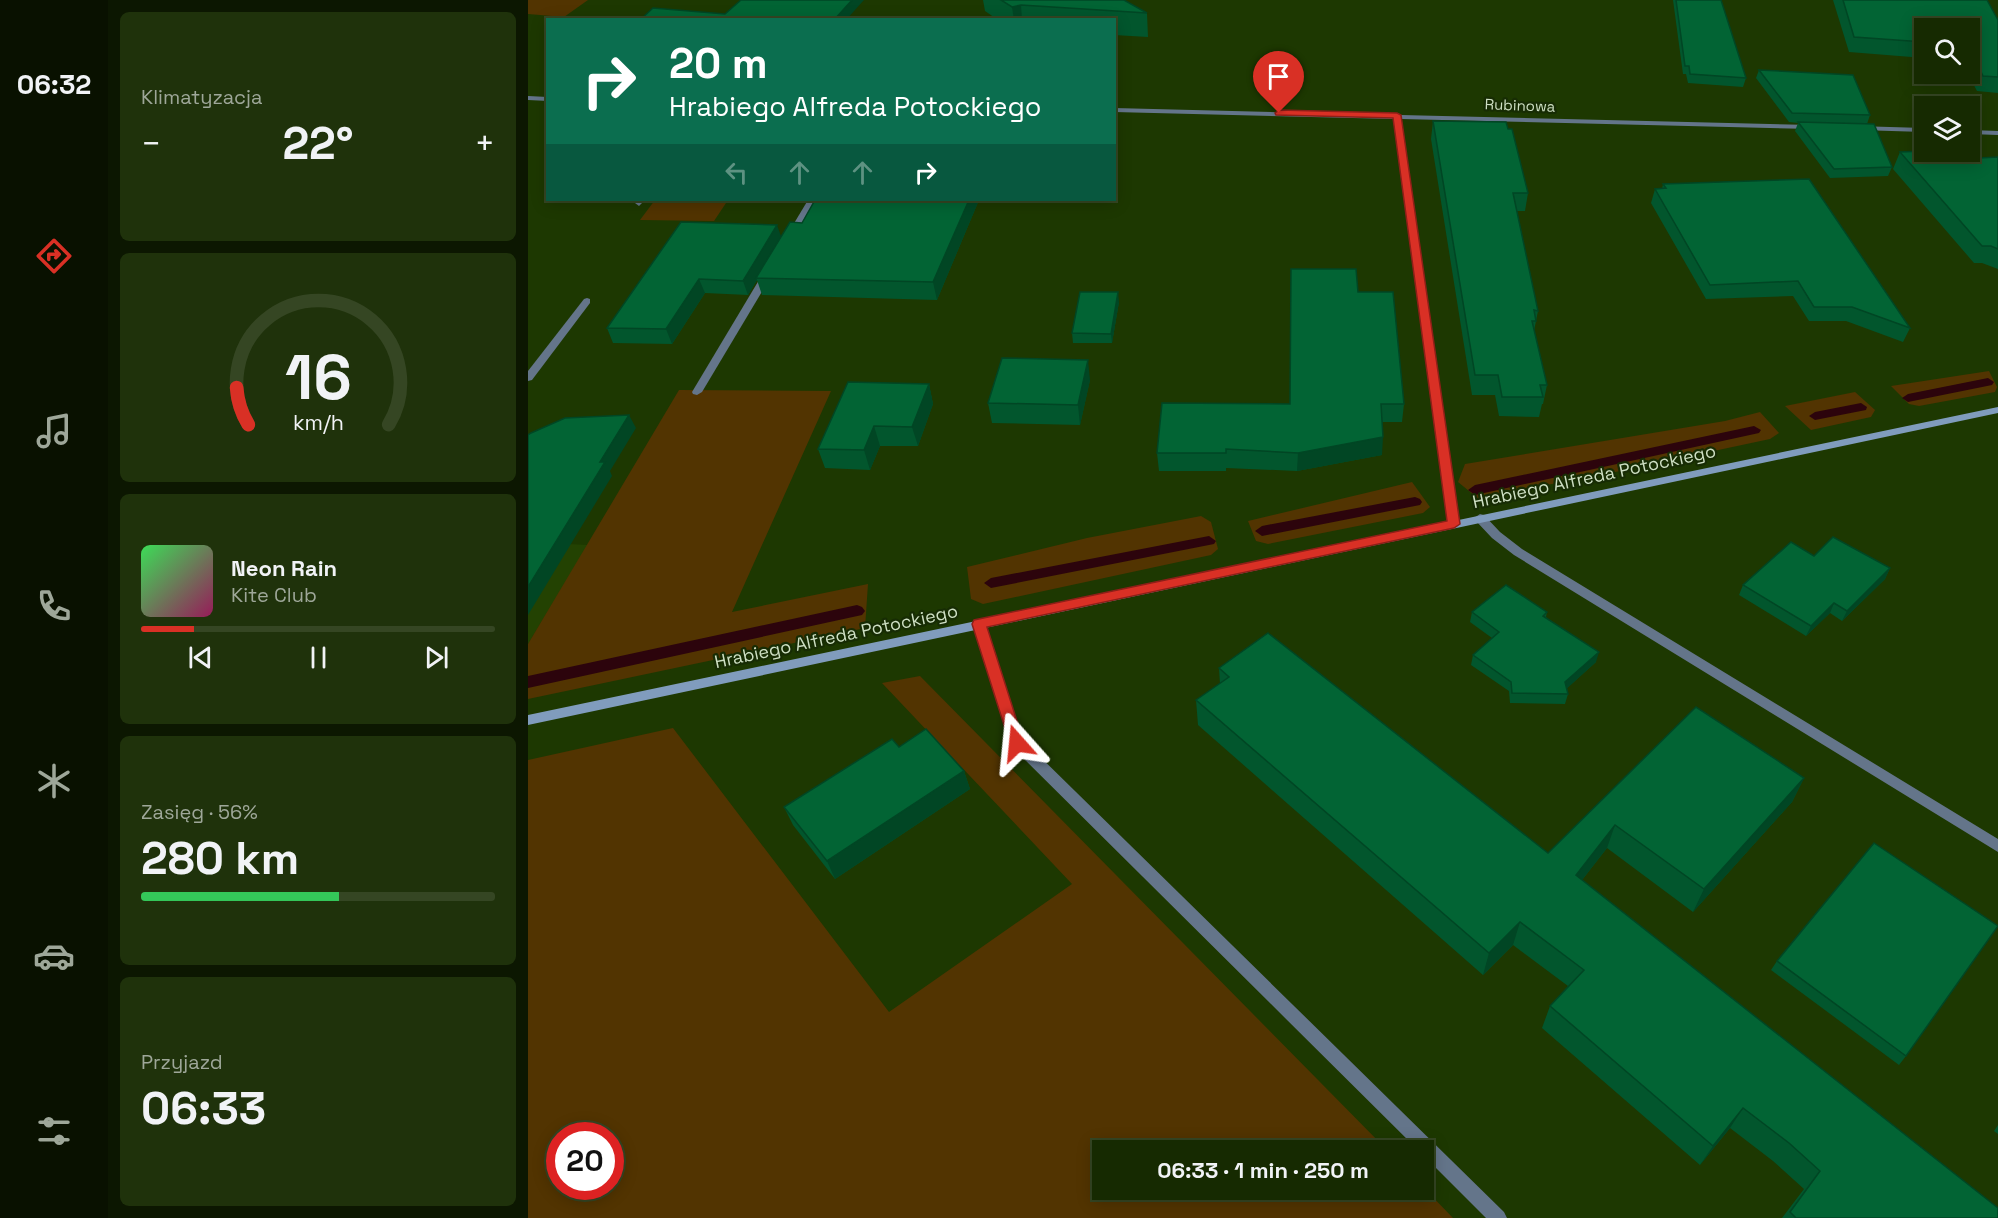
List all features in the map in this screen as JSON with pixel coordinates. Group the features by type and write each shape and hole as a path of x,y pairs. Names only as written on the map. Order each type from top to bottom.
{"street":[{"path":"528,98 546,99"},
{"name":"Rubinowa","path":"1116,110 1397,115 1819,127"},
{"path":"1397,115 1454,524"},
{"path":"1854,128 1914,130"},
{"path":"1980,132 1998,133"},
{"path":"788,240 811,201"},
{"path":"697,392 769,270"},
{"path":"528,378 587,301"},
{"name":"Hrabiego Alfreda Potockiego","path":"528,720 1998,410"},
{"path":"1480,518 1518,552 1998,846"},
{"path":"979,624 1017,743 1498,1218"}],"shaded area":[{"path":"528,0 588,0 564,17 528,14"},
{"path":"654,201 727,201 714,221 640,220"},
{"path":"1989,371 1997,387 1995,392 1919,406 1909,404 1891,386"},
{"path":"679,390 831,391 732,612 868,584 865,628 528,699 528,644"},
{"path":"1855,392 1875,410 1871,417 1811,430 1785,406"},
{"path":"1760,412 1779,433 1770,439 1587,478 1517,490 1480,500 1458,482 1465,464 1725,421"},
{"path":"1412,482 1430,507 1423,513 1268,544 1256,541 1248,521"},
{"path":"1201,516 1211,522 1218,549 1211,555 983,604 971,599 967,567 1087,538"},
{"path":"528,542 588,545 528,644"},
{"path":"920,676 1377,1140 1092,1140 1092,1200 1434,1198 1453,1218 528,1218 528,760 673,728 889,1012 1072,884 882,683"}],"building":[{"path":"741,0 852,0 836,18 642,18 653,8 725,14"},
{"path":"1001,0 1124,0 1147,13 1021,5 1012,7"},
{"path":"1676,0 1721,0 1746,78 1690,74 1689,66 1685,66"},
{"path":"1843,0 1987,0 1998,20 1998,77 1983,76 1980,70 1980,18 1914,18 1914,41 1854,37"},
{"path":"1759,70 1853,75 1870,115 1792,113"},
{"path":"1433,121 1506,122 1508,129 1512,129 1528,193 1513,193 1538,311 1534,310 1536,321 1532,321 1547,385 1540,385 1543,397 1502,397 1498,375 1475,375"},
{"path":"1798,122 1874,124 1892,167 1834,169"},
{"path":"1914,151 1914,162 1980,162 1980,158 1998,157 1998,249 1982,246 1900,152"},
{"path":"1809,179 1910,328 1852,307 1814,307 1798,281 1710,285 1655,189 1666,188 1663,184"},
{"path":"814,201 969,201 933,282 756,278 790,222 802,223"},
{"path":"681,222 777,225 743,281 699,279 666,329 607,328"},
{"path":"1291,269 1356,269 1358,292 1393,292 1404,404 1381,404 1383,437 1298,453 1226,449 1226,453 1157,453 1162,403 1290,404"},
{"path":"1080,292 1118,292 1111,334 1072,333"},
{"path":"1002,358 1088,360 1078,405 988,403"},
{"path":"848,382 929,384 912,427 874,426 864,450 818,449"},
{"path":"629,415 600,462 605,462 528,587 528,435 565,418"},
{"path":"1833,537 1890,568 1847,611 1834,603 1811,626 1743,585 1791,542 1814,556"},
{"path":"1506,585 1547,612 1543,616 1599,652 1565,682 1568,694 1512,693 1511,682 1473,655 1499,632 1472,612"},
{"path":"1268,633 1548,853 1696,707 1804,778 1704,889 1615,825 1576,875 1998,1208 1998,1218 1796,1218 1790,1212 1820,1171 1789,1143 1743,1108 1713,1146 1550,1006 1584,970 1520,922 1489,953 1196,700 1229,677 1219,668"},
{"path":"926,729 964,771 827,861 784,807 892,739 899,747"},
{"path":"1874,843 1998,926 1906,1056 1777,961"}],"waterway":[{"path":"1908,398 1988,382"},
{"path":"1815,416 1861,407"},
{"path":"1475,490 1754,430"},
{"path":"1262,531 1415,502"},
{"path":"991,583 1209,541"},
{"path":"528,682 857,611"}],"route":[{"path":"1017,743 979,624 1454,524 1397,115 1279,113"}]}
